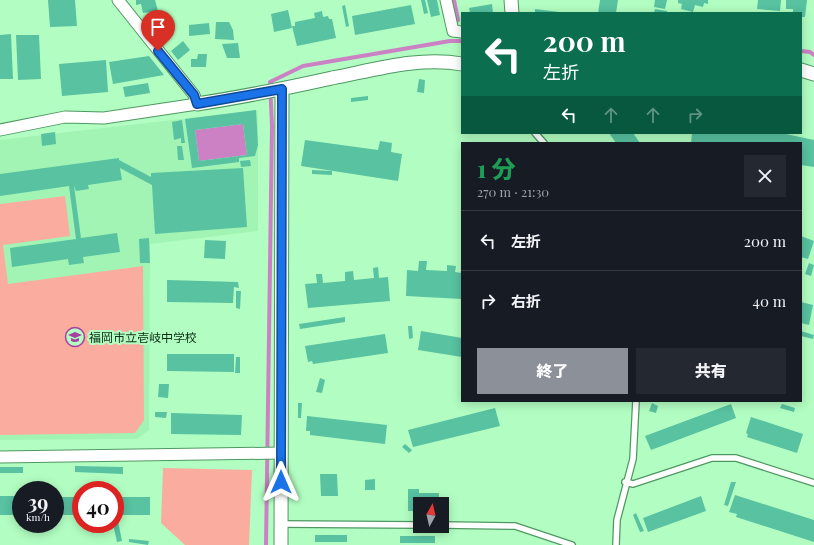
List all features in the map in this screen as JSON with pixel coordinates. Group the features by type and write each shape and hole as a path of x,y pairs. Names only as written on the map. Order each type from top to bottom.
{"street":[{"path":"118,0 194,95 197,104"},
{"path":"446,0 453,31 461,32"},
{"path":"511,0 512,12"},
{"path":"0,130 65,117 104,118 197,104 263,93 411,62 450,62 461,64"},
{"path":"802,70 814,74"},
{"path":"281,545 277,454 282,89"},
{"path":"0,457 277,454"}],"lane":[{"path":"536,134 543,142"},
{"path":"616,545 617,520 625,482 632,459 636,402"},
{"path":"625,482 633,484 712,458 736,458 814,483"},
{"path":"281,524 413,525"},
{"path":"449,526 515,526 572,545"}],"shaded area":[{"name":"福岡市立壱岐中学校","path":"258,110 258,231 150,244 149,430 137,439 0,440 0,140"},
{"path":"243,124 247,155 199,161 195,130"},
{"path":"65,196 70,236 3,245 8,284 143,266 144,420 135,433 0,435 0,204"},
{"path":"163,468 252,470 249,545 185,545 161,523"}],"building":[{"path":"48,0 75,0 77,26 50,27"},
{"path":"136,0 155,0 158,11 143,13 141,4 136,5"},
{"path":"421,0 425,0 428,13 424,14"},
{"path":"427,0 437,0 440,15 431,17"},
{"path":"600,0 618,0 616,12 598,12"},
{"path":"655,0 667,0 665,9 654,7"},
{"path":"678,0 708,0 708,4 704,3 703,7 695,5 693,12 681,9 682,4 678,3"},
{"path":"758,0 781,0 780,11 757,9"},
{"path":"786,0 807,0 805,17 802,17 802,12 793,12 793,9 786,9"},
{"path":"492,4 493,12 470,12 469,8"},
{"path":"345,5 349,26 346,27 342,6"},
{"path":"411,5 415,24 355,35 352,16"},
{"path":"535,9 559,12 535,12"},
{"path":"655,9 667,11 667,12 654,12"},
{"path":"288,10 292,28 274,32 271,14"},
{"path":"322,11 323,17 328,16 329,19 332,19 336,38 297,46 292,26 295,26 295,22 315,18 314,13"},
{"path":"216,22 229,22 233,30 234,40 215,39"},
{"path":"209,23 210,34 189,36 189,25"},
{"path":"11,34 13,79 0,79 0,35"},
{"path":"16,35 39,35 41,79 18,80"},
{"path":"183,41 190,50 178,60 171,51"},
{"path":"238,43 240,58 227,58 222,44"},
{"path":"198,54 207,54 206,67 191,67 191,59 197,59"},
{"path":"149,56 164,75 113,84 109,62"},
{"path":"106,60 108,92 62,96 59,64"},
{"path":"419,79 425,80 424,93 417,92"},
{"path":"148,83 150,93 125,97 123,87"},
{"path":"368,96 368,100 351,102 351,98"},
{"path":"256,110 258,145 255,156 239,158 239,162 192,168 185,119","holes":["243,124 247,155 199,161 195,130"]},
{"path":"182,120 185,143 181,143 181,138 174,140 172,122"},
{"path":"55,132 56,144 42,146 41,134"},
{"path":"610,134 634,134 639,142 615,142"},
{"path":"692,134 786,134 814,140 814,167 802,165 802,142 691,142"},
{"path":"305,140 378,150 380,141 392,143 391,152 402,154 398,181 301,166"},
{"path":"177,146 182,146 184,160 178,160"},
{"path":"119,158 119,160 151,177 151,173 243,168 247,227 155,234 152,185 120,168 122,180 88,185 89,189 76,191 74,186 81,238 117,233 120,252 83,257 84,263 69,265 68,259 12,267 10,248 76,239 69,186 0,196 0,174"},
{"path":"250,160 251,166 241,167 240,161"},
{"path":"312,170 332,171 332,175 312,174"},
{"path":"802,236 814,241 808,259 802,257"},
{"path":"149,238 150,263 140,263 139,239"},
{"path":"205,240 226,241 225,259 204,258"},
{"path":"419,261 427,261 426,270 447,271 447,265 456,266 455,272 461,273 461,299 406,296 407,270 418,271"},
{"path":"809,263 814,265 811,276 805,274"},
{"path":"378,267 379,278 388,277 390,301 308,308 305,284 317,283 316,274 322,274 323,283 345,281 345,272 353,271 354,280 374,278 373,268"},
{"path":"167,280 238,282 239,288 234,287 233,303 167,302"},
{"path":"236,291 241,291 240,309 236,308"},
{"path":"802,302 813,305 809,325 802,323"},
{"path":"345,317 345,322 300,329 299,324"},
{"path":"408,326 412,326 413,338 409,339"},
{"path":"421,331 461,338 461,357 418,350"},
{"path":"802,331 814,335 813,339 802,336"},
{"path":"385,334 388,353 313,364 312,361 308,362 305,346"},
{"path":"167,354 234,354 234,372 167,371"},
{"path":"236,357 240,357 240,373 235,373"},
{"path":"320,378 325,380 322,393 316,392"},
{"path":"159,384 169,384 168,398 158,397"},
{"path":"298,403 302,403 301,418 298,418"},
{"path":"652,403 658,406 656,413 649,411"},
{"path":"731,404 736,418 651,450 645,436"},
{"path":"782,404 795,408 794,412 780,408"},
{"path":"495,408 500,426 413,447 408,430"},
{"path":"155,412 167,412 166,418 155,417"},
{"path":"171,413 242,415 241,435 171,434"},
{"path":"307,416 387,425 385,444 310,435 310,431 306,431"},
{"path":"751,417 803,434 797,453 747,437 748,434 746,433"},
{"path":"405,444 412,450 409,453 402,447"},
{"path":"75,466 123,467 123,474 75,472"},
{"path":"0,467 23,467 23,473 0,473"},
{"path":"320,474 337,474 338,496 321,496"},
{"path":"375,479 375,490 365,490 365,480"},
{"path":"731,482 736,482 728,506 724,505"},
{"path":"408,489 419,489 419,493 439,493 439,497 413,497 413,511 408,511"},
{"path":"735,495 814,520 814,542 736,517 737,514 729,512"},
{"path":"0,496 12,496 12,515 0,515"},
{"path":"701,496 706,511 648,532 643,518"},
{"path":"64,497 72,497 72,515 64,515"},
{"path":"124,497 150,497 150,515 124,515"},
{"path":"636,513 644,531 640,532 633,515"},
{"path":"115,533 120,533 122,541 117,542"},
{"path":"315,535 347,535 347,542 315,542"},
{"path":"400,536 435,536 435,543 400,543"},
{"path":"129,539 149,541 148,545 129,542"}],"waterway":[{"path":"454,0 458,20"},
{"path":"266,545 272,126 270,82 303,66 450,41 461,41"},
{"path":"802,51 810,52 814,55"}],"place":[{"name":"福岡市立壱岐中学校","path":"75,337"}],"route":[{"path":"158,51 194,95 197,104 282,89 281,482"}]}
